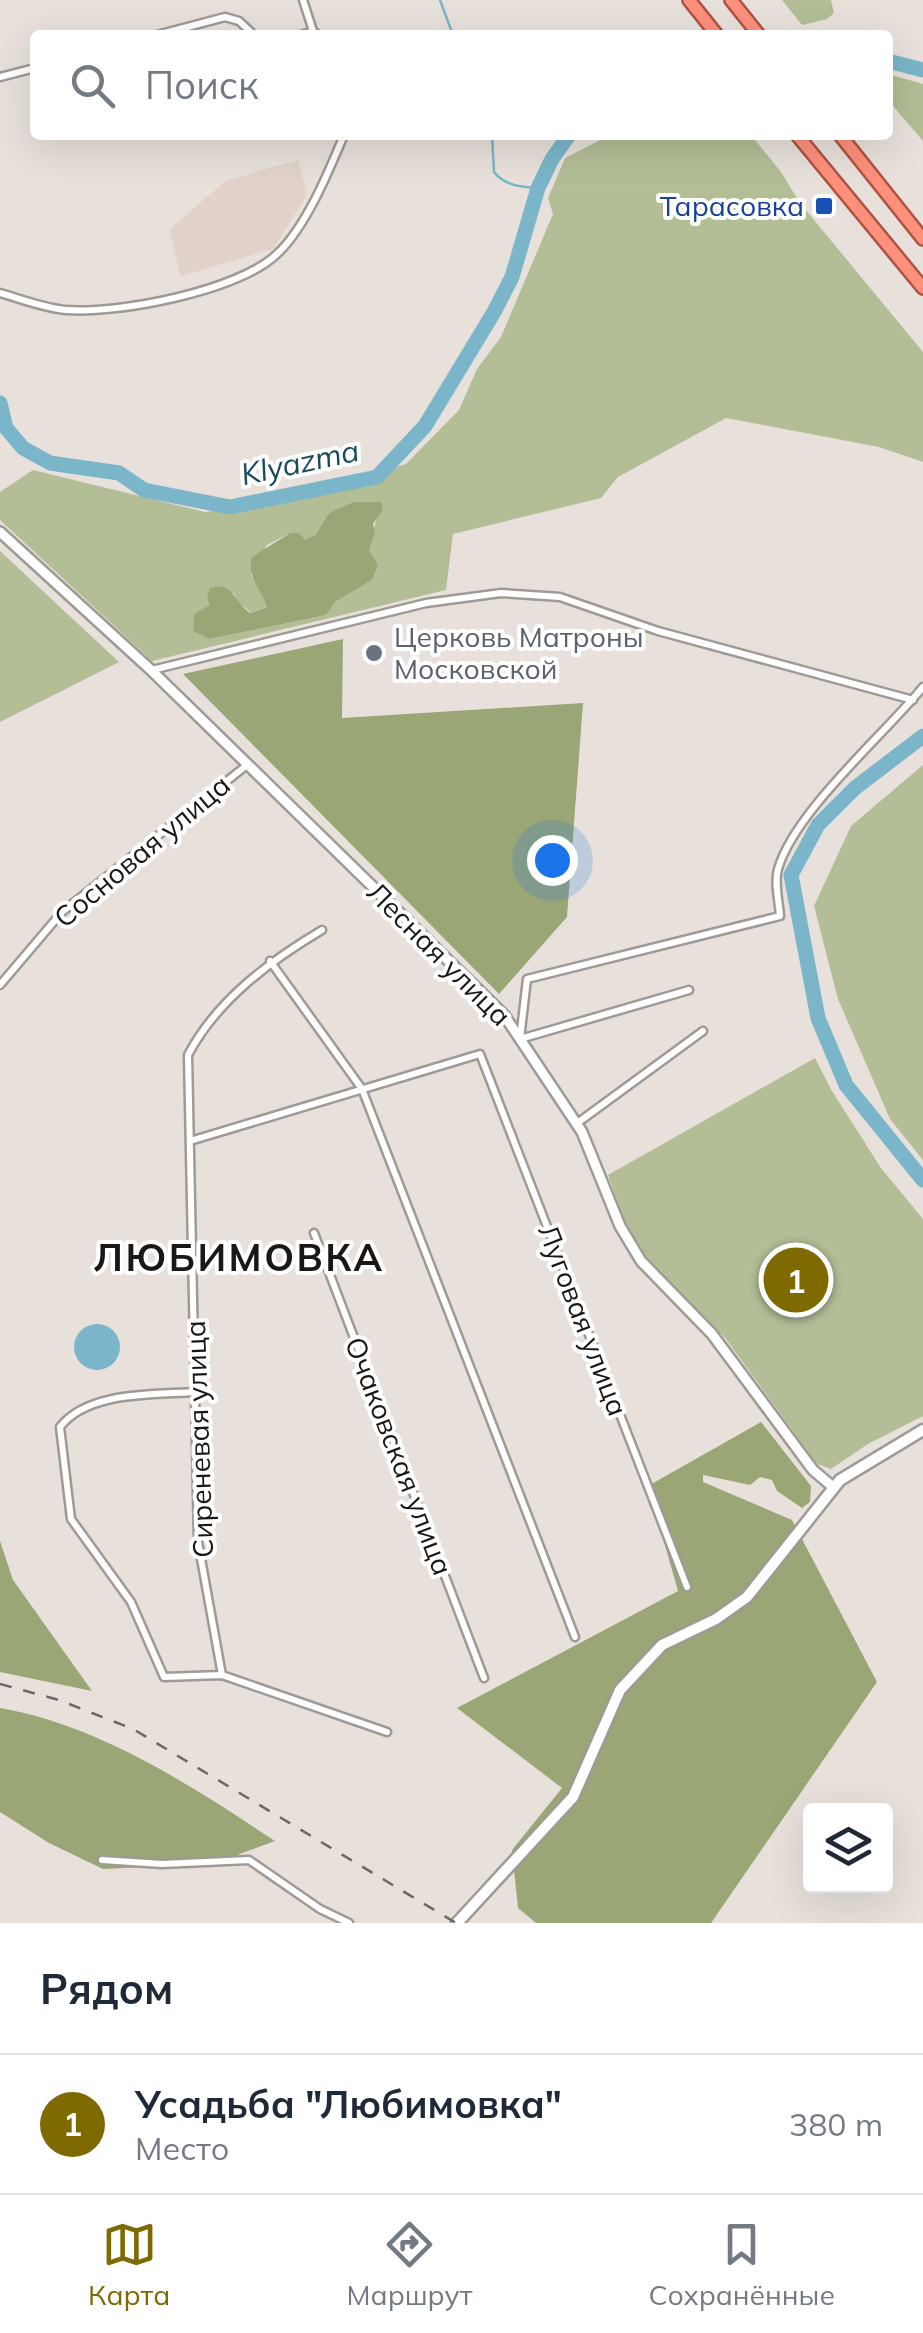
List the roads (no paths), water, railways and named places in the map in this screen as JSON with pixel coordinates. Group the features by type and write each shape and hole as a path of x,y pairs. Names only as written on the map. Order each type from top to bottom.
{"highway":[{"path":"686,0 713,30"},
{"path":"731,0 754,30"},
{"path":"802,140 923,288"},
{"path":"844,140 923,239"}],"main road":[{"path":"457,1923 573,1797 620,1690 662,1645 716,1619 746,1597 833,1486 923,1430"}],"street":[{"path":"303,0 314,30"},
{"path":"176,30 225,17 240,21 249,30"},
{"path":"0,77 30,69"},
{"path":"0,292 52,308 107,309 166,301 262,265 278,254 294,231 342,140"},
{"name":"Лесная улица","path":"0,532 151,670 504,1015 576,1124 620,1226 640,1261 712,1334 813,1470 833,1486"},
{"path":"151,670 426,603 501,593 560,597 658,631 913,700"},
{"path":"689,990 520,1040 527,979 780,916 776,874 790,842 834,786 923,687"},
{"name":"Сосновая улица","path":"0,986 62,912 247,764"},
{"name":"Сиреневая улица","path":"222,1675 198,1542 188,1055 201,1031 270,962 322,930"},
{"path":"270,962 362,1090 575,1637"},
{"path":"576,1124 703,1031"},
{"name":"Луговая улица","path":"362,1090 480,1054 686,1587"},
{"path":"190,1141 362,1090"},
{"name":"Очаковская улица","path":"314,1233 484,1678"},
{"path":"195,1392 119,1398 71,1413 60,1427 71,1519 131,1602 164,1677 222,1675 387,1732"},
{"path":"102,1860 162,1864 249,1860 320,1909 349,1923"}],"water":[{"path":"97,1324 113,1331 120,1347 113,1363 97,1370 81,1363 74,1347 81,1331"}],"waterway":[{"path":"440,0 451,30"},
{"name":"Klyazma","path":"893,62 923,70"},
{"path":"492,140 494,172 498,177 538,188"},
{"name":"Klyazma","path":"0,403 6,428 23,448 50,463 119,473 144,490 230,507 377,477 425,426 494,312 512,277 538,188 565,140"},
{"name":"Klyazma","path":"923,736 855,788 818,825 791,875 818,1018 846,1085 923,1180"}],"railway":[{"path":"0,1684 59,1700 133,1729 456,1923"}],"place":[{"name":"Тарасовка","path":"824,206"},
{"name":"Церковь Матроны Московской","path":"374,653"},
{"name":"Усадьба \"Любимовка\"","path":"796,1280"}],"district":[{"name":"ЛЮБИМОВКА","path":"239,1258"}]}
